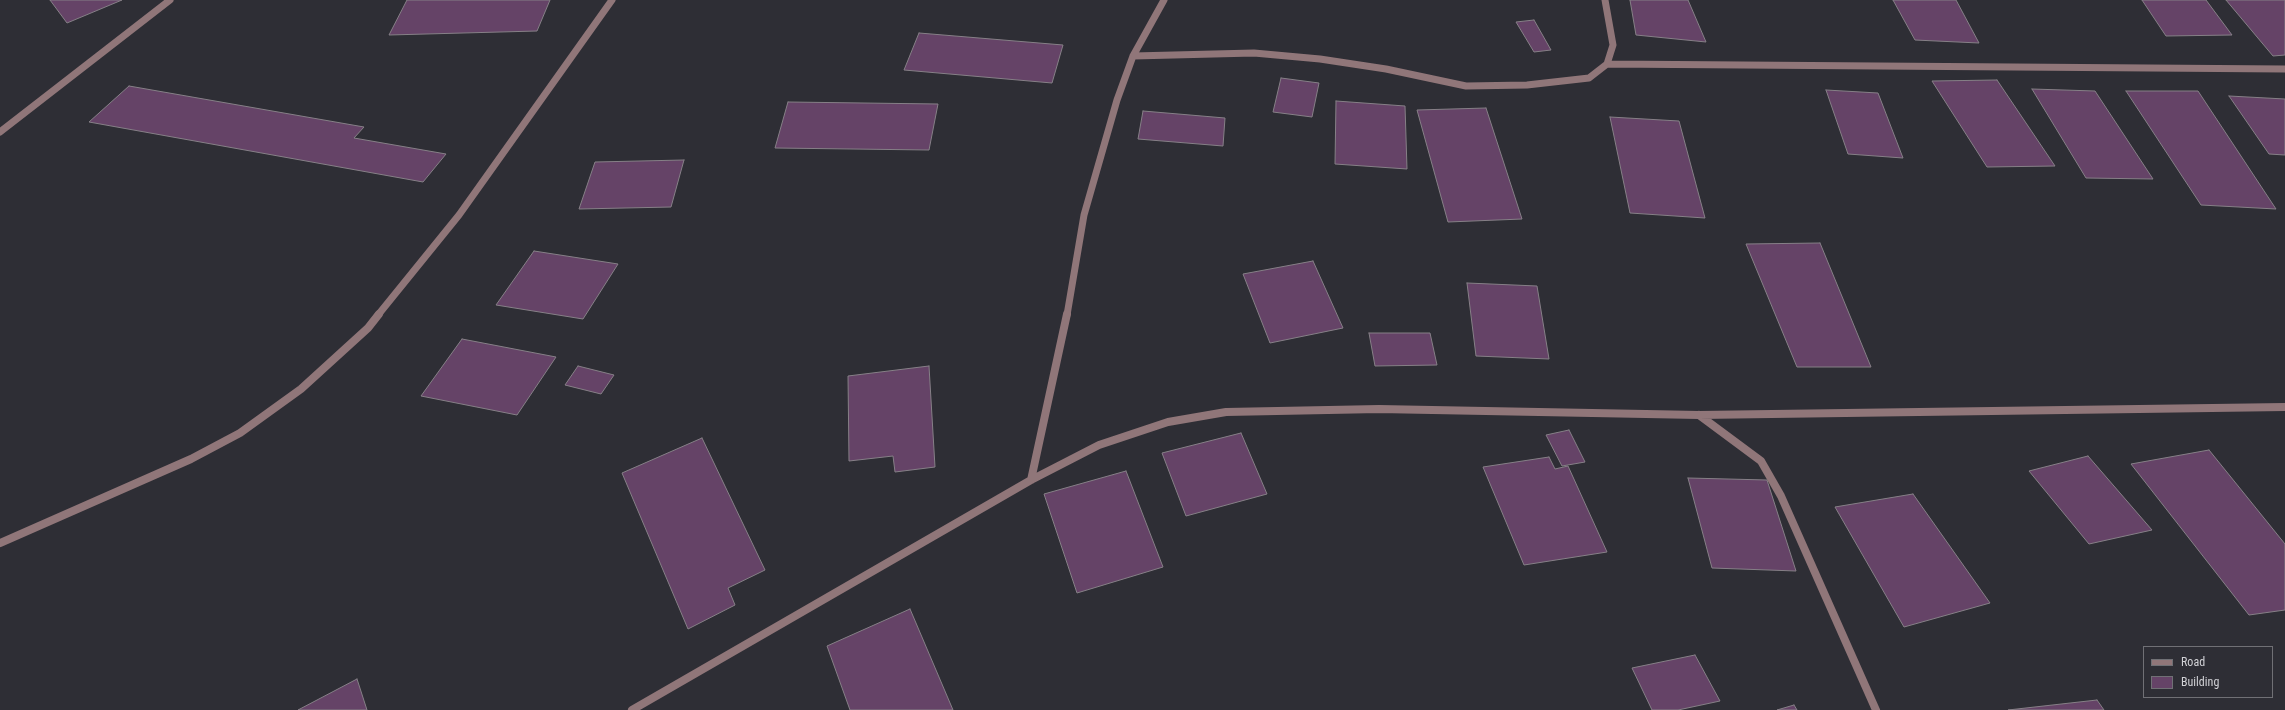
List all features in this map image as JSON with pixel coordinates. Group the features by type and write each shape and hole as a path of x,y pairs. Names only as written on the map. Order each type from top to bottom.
{"street":[{"path":"0,132 35,103 170,0"},
{"path":"0,543 192,459 240,433 301,389 368,328 445,233 537,108 612,0"},
{"path":"1031,480 1063,337 1084,215 1117,100 1133,56 1164,0"},
{"path":"1133,56 1254,53 1334,61 1466,86 1528,85 1589,78 1607,64 1613,45 1605,0"},
{"path":"1607,64 2285,69"},
{"path":"632,710 1031,480 1099,446 1168,422 1226,412 1379,409 1699,415 2285,407"},
{"path":"1699,415 1761,460 1791,516 1876,710"}],"building":[{"path":"50,0 122,0 67,23"},
{"path":"407,0 550,0 537,31 389,35"},
{"path":"1630,0 1688,0 1706,42 1636,35"},
{"path":"1893,0 1956,0 1979,43 1915,40"},
{"path":"2142,0 2206,0 2232,35 2166,36"},
{"path":"2226,0 2285,0 2285,55 2273,56"},
{"path":"1534,20 1551,50 1534,52 1516,22"},
{"path":"919,33 1063,45 1052,83 904,70"},
{"path":"1281,78 1319,83 1312,117 1273,112"},
{"path":"1997,80 2055,166 1987,167 1932,81"},
{"path":"129,86 364,127 354,138 446,154 423,182 89,122"},
{"path":"2032,89 2095,91 2153,179 2086,178"},
{"path":"1826,90 1878,93 1903,158 1848,154"},
{"path":"2126,91 2198,91 2276,209 2201,205"},
{"path":"2229,96 2285,99 2285,155 2269,154"},
{"path":"1336,101 1405,106 1407,169 1335,164"},
{"path":"788,102 938,104 929,150 775,148"},
{"path":"1486,108 1522,219 1448,222 1417,110"},
{"path":"1143,111 1225,118 1223,146 1138,139"},
{"path":"1610,117 1679,121 1705,218 1630,213"},
{"path":"684,160 671,207 579,209 595,162"},
{"path":"1820,243 1871,367 1797,367 1746,244"},
{"path":"534,251 618,264 583,319 496,305"},
{"path":"1313,261 1343,328 1270,343 1243,274"},
{"path":"1467,283 1537,286 1549,359 1476,356"},
{"path":"1369,333 1430,333 1437,365 1375,366"},
{"path":"462,339 556,357 517,415 421,396"},
{"path":"578,366 614,375 601,394 565,385"},
{"path":"929,366 935,467 895,472 893,456 849,461 848,376"},
{"path":"1569,430 1585,462 1562,466 1546,435"},
{"path":"1241,433 1267,494 1186,516 1162,453"},
{"path":"702,438 765,570 728,588 735,605 688,629 622,473"},
{"path":"2209,450 2285,544 2285,610 2249,615 2131,464"},
{"path":"2088,456 2152,530 2089,544 2029,471"},
{"path":"1549,457 1555,469 1568,466 1607,552 1524,565 1483,467"},
{"path":"1126,471 1163,567 1077,593 1044,494"},
{"path":"1688,478 1767,480 1796,571 1712,568"},
{"path":"1913,494 1990,603 1904,627 1835,507"},
{"path":"910,609 953,710 850,710 827,646"},
{"path":"1695,655 1720,701 1678,710 1652,710 1632,668"},
{"path":"357,679 367,710 298,710"},
{"path":"2097,700 2104,710 2008,710"},
{"path":"1794,705 1797,710 1777,710"}]}
